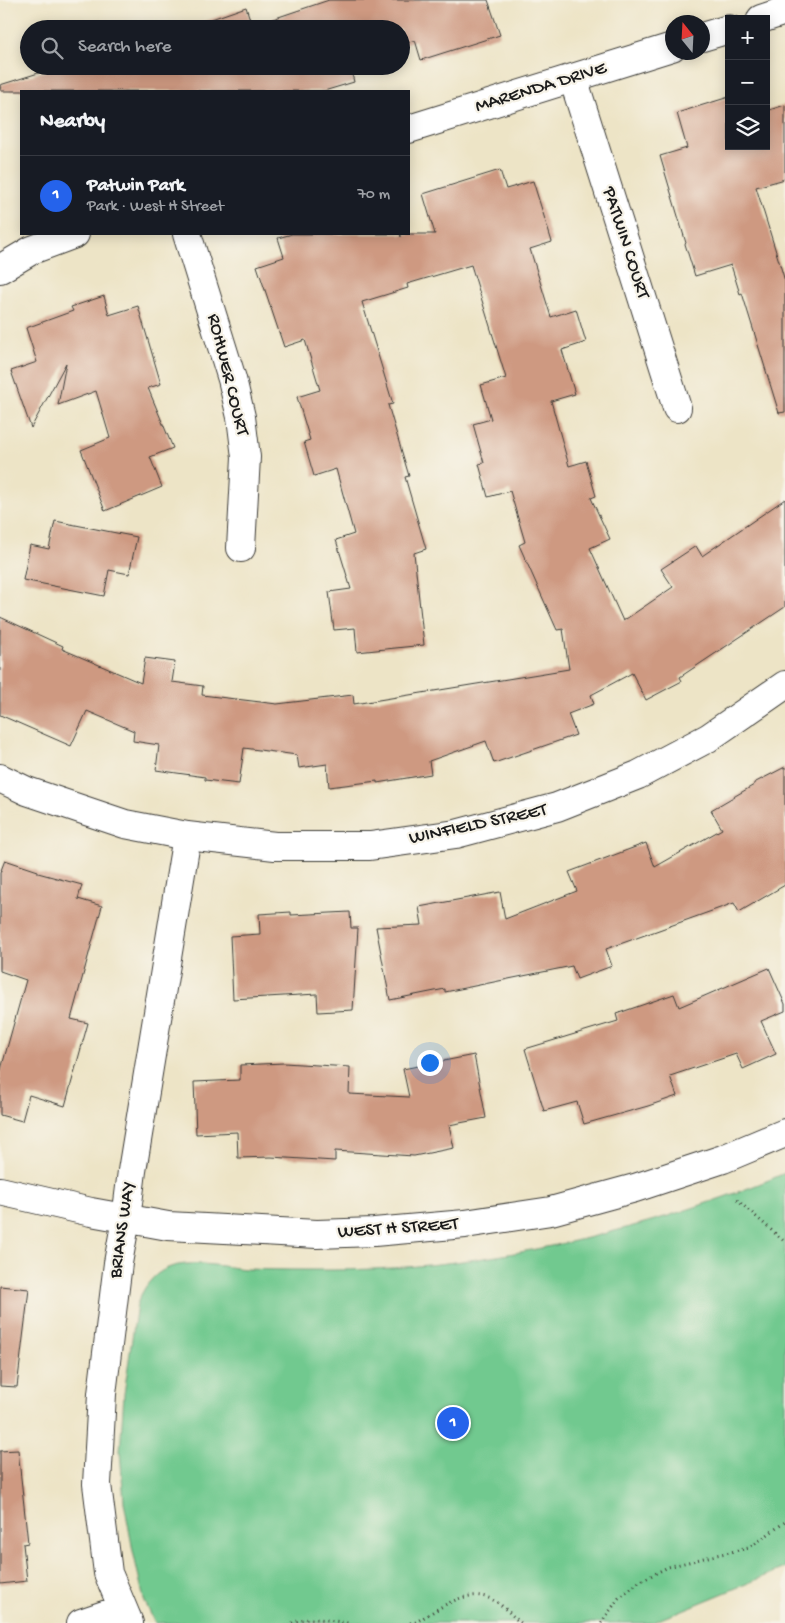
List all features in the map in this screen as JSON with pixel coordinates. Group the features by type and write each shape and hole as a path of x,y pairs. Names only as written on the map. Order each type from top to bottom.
{"street":[{"path":"770,16 785,11"},
{"path":"710,35 725,30"},
{"name":"MARENDA DRIVE","path":"410,129 665,48"},
{"name":"PATWIN COURT","path":"573,78 677,408"},
{"path":"0,269 32,250 72,235"},
{"name":"ROHWER COURT","path":"187,235 232,378 241,417 246,457 241,548"},
{"name":"WINFIELD STREET","path":"0,778 27,791 125,824 187,836 275,846 370,846 456,834 557,807 638,775 708,738 785,685"},
{"name":"BRIANS WAY","path":"125,1616 108,1573 97,1484 102,1394 118,1263 132,1171 187,836"},
{"name":"WEST H STREET","path":"0,1191 126,1219 168,1226 317,1234 374,1232 465,1224 551,1211 635,1188 723,1159 785,1133"},
{"path":"81,1623 125,1616"}],"path":[{"path":"737,1200 785,1242"},
{"path":"601,1623 619,1598 639,1582 668,1567 749,1548 785,1522"},
{"path":"410,1623 416,1622 461,1597 478,1596 493,1600 518,1622"},
{"path":"292,1623 299,1620 319,1619 349,1623"}],"green space":[{"path":"785,1173 785,1568 651,1623 155,1623 144,1600 133,1551 124,1502 120,1451 124,1394 137,1304 145,1288 157,1274 176,1265 186,1264 207,1264 246,1269 330,1270 373,1269 458,1262 543,1248 627,1228 742,1191"}],"building":[{"path":"329,0 488,0 500,35 421,60 415,40 410,42 410,20 270,20"},
{"path":"246,7 250,20 209,20"},
{"path":"32,75 352,75 354,82 327,90 1,91 0,85"},
{"path":"725,98 725,150 770,150 770,110 785,105 785,179 756,187 785,281 785,412 779,413 742,293 740,294 731,265 695,276 660,156 687,148 677,113"},
{"path":"500,170 506,189 533,181 552,242 530,249 551,317 576,309 586,342 562,350 575,394 551,401 569,466 586,461 596,496 591,498 610,539 590,548 623,621 673,587 661,569 696,546 702,556 785,499 785,607 680,677 682,681 646,700 632,673 591,695 594,704 568,714 576,735 494,763 486,741 429,761 431,774 377,783 377,781 329,787 327,764 299,768 297,755 244,748 239,784 205,780 205,777 156,770 159,745 133,741 134,731 87,711 71,746 0,715 0,617 63,646 62,649 141,683 145,658 175,662 172,682 203,686 202,695 277,704 353,695 354,704 569,669 563,629 557,630 519,545 525,542 510,491 488,497 479,464 484,463 473,424 491,419 481,385 506,378 471,265 407,284 408,288 362,302 393,404 388,405 409,476 405,477 426,549 414,553 424,645 357,652 355,628 334,630 329,592 351,589 336,540 354,534 336,469 314,476 304,442 310,440 297,397 320,390 305,340 284,347 257,266 284,257 278,238 288,235 400,235 401,237 401,235 410,234 435,234 423,194"},
{"path":"104,296 109,315 138,306 161,384 148,388 173,448 150,457 162,487 105,511 81,450 110,438 96,391 58,405 66,363 31,428 11,371 37,362 26,328 73,311 71,307"},
{"path":"55,521 137,537 129,574 109,570 104,596 23,580 30,545 49,549"},
{"path":"785,767 785,885 739,912 734,903 606,949 612,966 577,979 572,966 445,992 445,989 390,1000 376,927 422,925 419,907 500,892 505,919 577,891 569,872 646,843 655,867 722,829 711,810 754,785 754,783"},
{"path":"5,860 38,871 38,873 82,885 78,899 102,906 71,1019 88,1023 65,1106 29,1095 22,1121 0,1115 0,1073 26,980 0,971 0,873"},
{"path":"291,912 291,915 350,912 351,928 358,928 353,1010 318,1012 317,994 233,999 230,936 260,934 259,914"},
{"path":"769,968 785,1004 785,1011 761,1021 776,1054 743,1069 736,1054 670,1076 677,1096 584,1124 577,1102 544,1111 525,1049 618,1021 616,1014 674,994 679,1007"},
{"path":"474,1055 486,1118 449,1125 454,1148 414,1156 335,1151 335,1161 271,1157 238,1158 237,1132 196,1134 194,1082 240,1080 240,1065 284,1063 350,1067 349,1094 409,1097 403,1069"},
{"path":"0,1286 29,1289 17,1387 0,1386"},
{"path":"18,1450 28,1543 23,1544 27,1581 0,1584 0,1451"}],"place":[{"name":"Patwin Park","path":"453,1423"}]}
